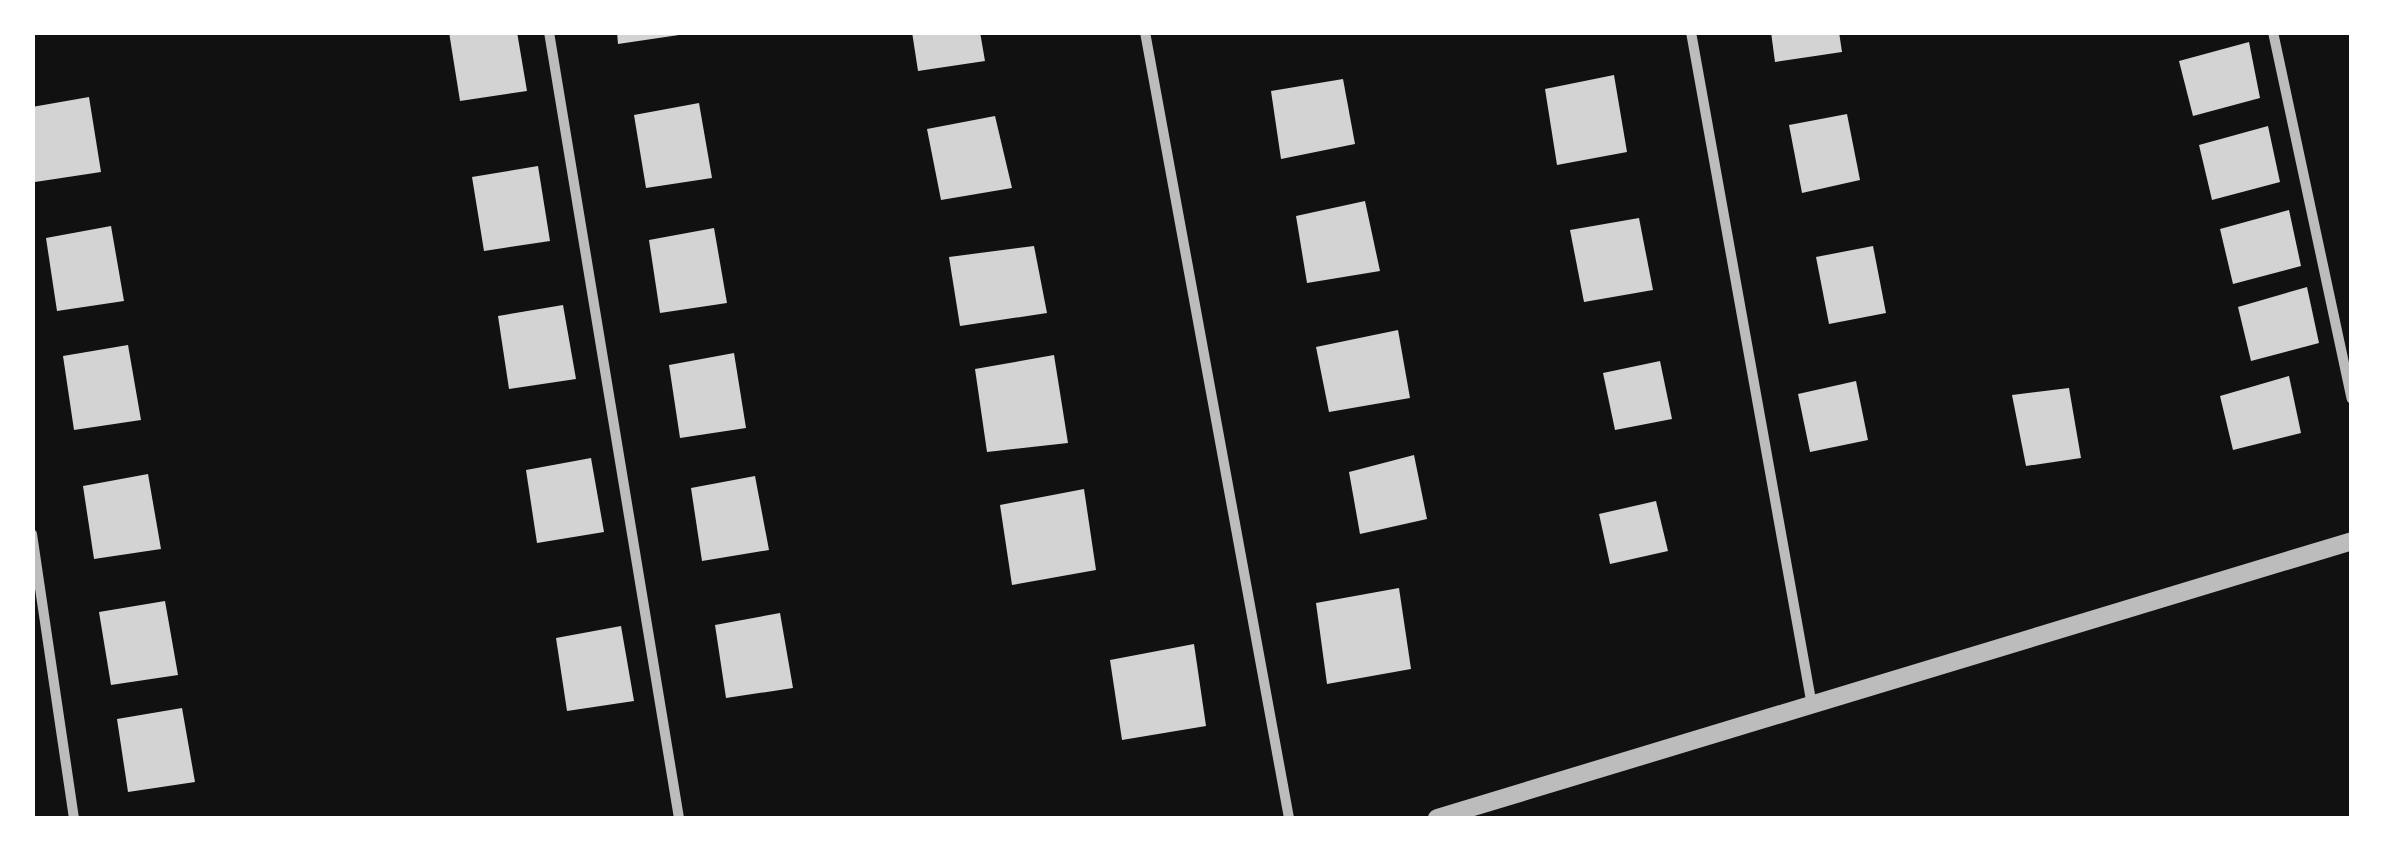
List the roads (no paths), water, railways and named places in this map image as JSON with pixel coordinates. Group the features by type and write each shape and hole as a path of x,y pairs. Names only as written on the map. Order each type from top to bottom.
{"street":[{"path":"549,32 679,818"},
{"path":"1145,32 1290,818"},
{"path":"1691,32 1812,706"},
{"path":"2274,32 2352,399"},
{"path":"32,534 74,818"},
{"path":"1437,818 2352,541"}]}
